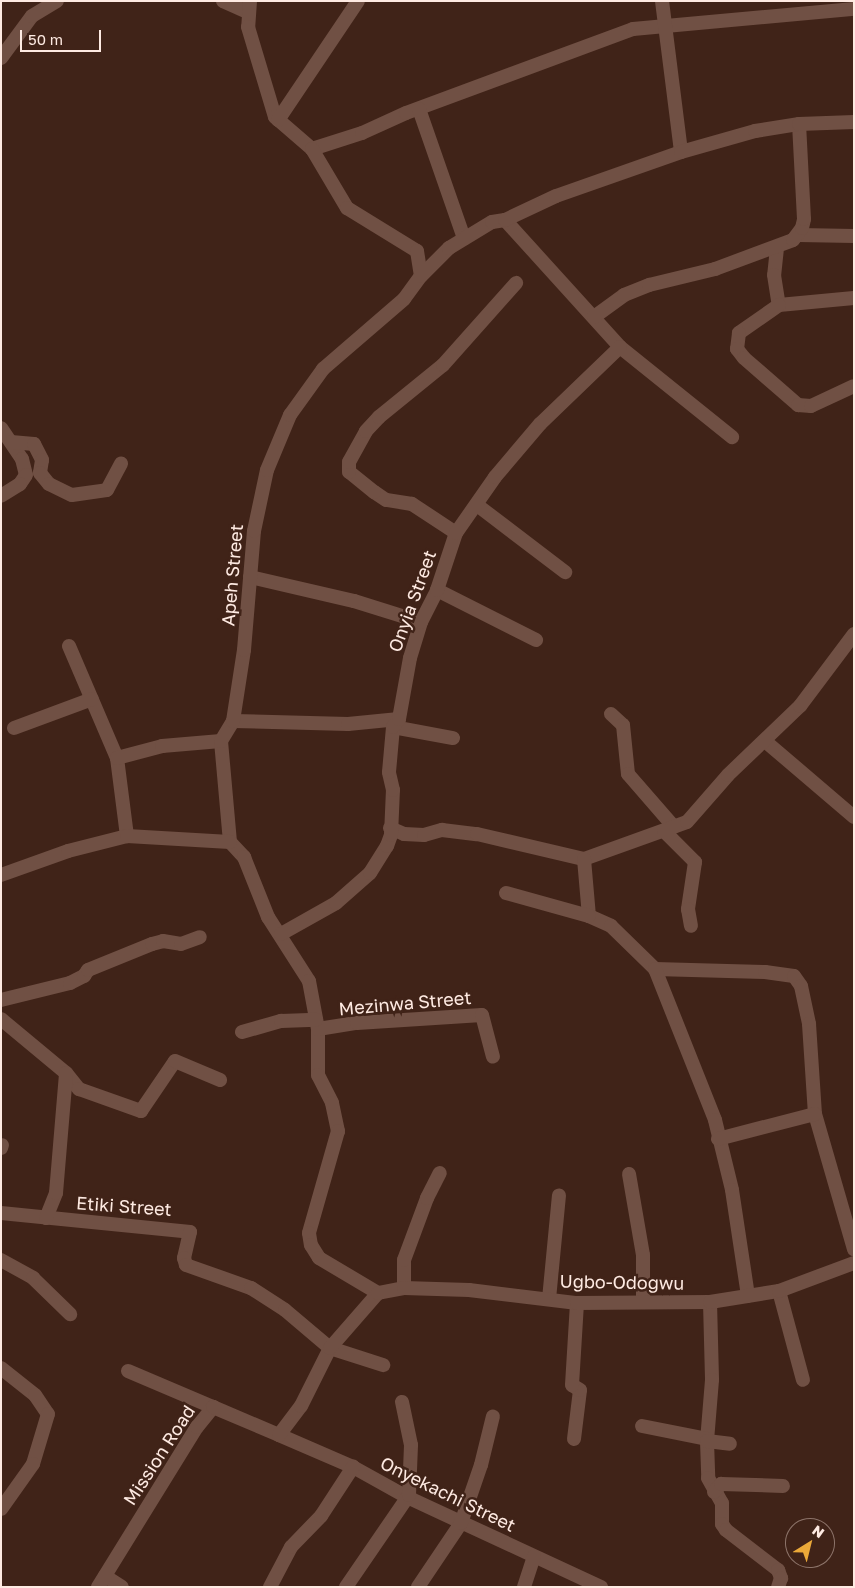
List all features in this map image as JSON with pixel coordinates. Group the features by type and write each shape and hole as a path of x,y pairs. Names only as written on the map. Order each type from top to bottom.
{"street":[{"path":"1,58 32,16 57,1"},
{"path":"222,1 249,7 248,27 278,120 312,149 347,208 417,251 421,276"},
{"path":"278,120 358,1"},
{"path":"662,1 680,152"},
{"path":"312,149 362,133 419,109 581,50 620,32 716,20 854,9"},
{"path":"419,109 464,238"},
{"name":"Apeh Street","path":"221,741 233,721 244,650 251,547 267,470 290,415 328,364 404,299 421,276 464,238 492,222 505,220 556,196 680,152 755,131 800,124 854,122"},
{"path":"799,235 804,219 800,124"},
{"path":"505,220 620,347 732,437"},
{"path":"594,317 624,295 648,285 715,269 777,248 799,235 854,236"},
{"path":"777,248 774,275 779,305 774,312 743,327 739,333 737,350 798,405 811,406 854,386"},
{"path":"456,532 412,504 386,500 349,472 349,462 366,431 379,417 443,365 516,283"},
{"path":"779,305 854,298"},
{"name":"Onyia Street","path":"281,934 336,903 360,884 387,846 390,828 396,723 410,658 421,622 437,590 456,532 496,477 540,424 620,347"},
{"path":"1,428 22,459 26,475 20,484 1,496"},
{"path":"10,442 34,444 42,460 40,473 49,484 72,494 107,490 120,464"},
{"path":"477,505 565,572"},
{"path":"250,577 354,602 421,622"},
{"path":"437,590 536,640"},
{"path":"390,828 404,834 424,835 442,830 477,834 584,859 669,829 696,814 728,775 800,706 854,634"},
{"path":"69,646 116,758 127,836"},
{"path":"14,728 92,699"},
{"path":"611,714 623,725 628,774 695,862 688,910 691,926"},
{"path":"233,721 322,724 396,723 453,738"},
{"path":"116,758 162,746 221,741 230,842 244,857 268,917 281,934 308,981 317,1025 318,1075 332,1103 338,1131 309,1233 311,1245 319,1258 382,1291 330,1348 301,1406 279,1435"},
{"path":"765,741 854,817"},
{"path":"1,876 60,853 127,836 230,842"},
{"path":"584,859 589,916"},
{"path":"506,893 589,916 611,926 655,970 715,1120 718,1139 732,1190 748,1296"},
{"path":"1,1000 70,983 84,976 88,970 152,944 163,941 181,944 200,937"},
{"path":"655,970 766,972 794,976 801,986 809,1024 816,1114 854,1249"},
{"name":"Mezinwa Street","path":"317,1025 482,1015 493,1057"},
{"path":"1,1019 66,1073 79,1089 141,1111 175,1061 220,1080"},
{"path":"242,1032 282,1022 317,1025"},
{"path":"46,1218 56,1193 66,1073"},
{"path":"718,1139 816,1114"},
{"path":"404,1288 404,1260 426,1198 440,1173"},
{"path":"629,1174 643,1255 643,1302"},
{"path":"549,1299 559,1195"},
{"name":"Etiki Street","path":"1,1213 190,1232 184,1258 186,1265 251,1288 285,1310 330,1348"},
{"path":"1,1260 33,1278 70,1314"},
{"name":"Ugbo-Odogwu","path":"382,1291 404,1288 469,1290 577,1303 710,1302 779,1291 854,1263"},
{"path":"779,1291 803,1380"},
{"path":"710,1302 712,1380 706,1469 714,1492 722,1503 722,1524 726,1530 778,1570 781,1578 778,1587"},
{"path":"574,1439 580,1390 572,1385 577,1303"},
{"path":"330,1348 383,1364"},
{"path":"1,1368 35,1395 48,1414 34,1464 1,1509"},
{"path":"128,1371 213,1407"},
{"path":"346,1587 407,1497 412,1463 402,1402"},
{"name":"Mission Road","path":"102,1582 197,1427 213,1407 279,1435"},
{"path":"418,1587 461,1523 478,1473 493,1416"},
{"path":"642,1426 730,1444"},
{"name":"Onyekachi Street","path":"279,1435 353,1467 407,1497 601,1587"},
{"path":"270,1587 290,1547 321,1516 353,1467"},
{"path":"714,1492 721,1484 783,1486"},
{"path":"524,1587 534,1557"},
{"path":"102,1582 122,1587"}]}
